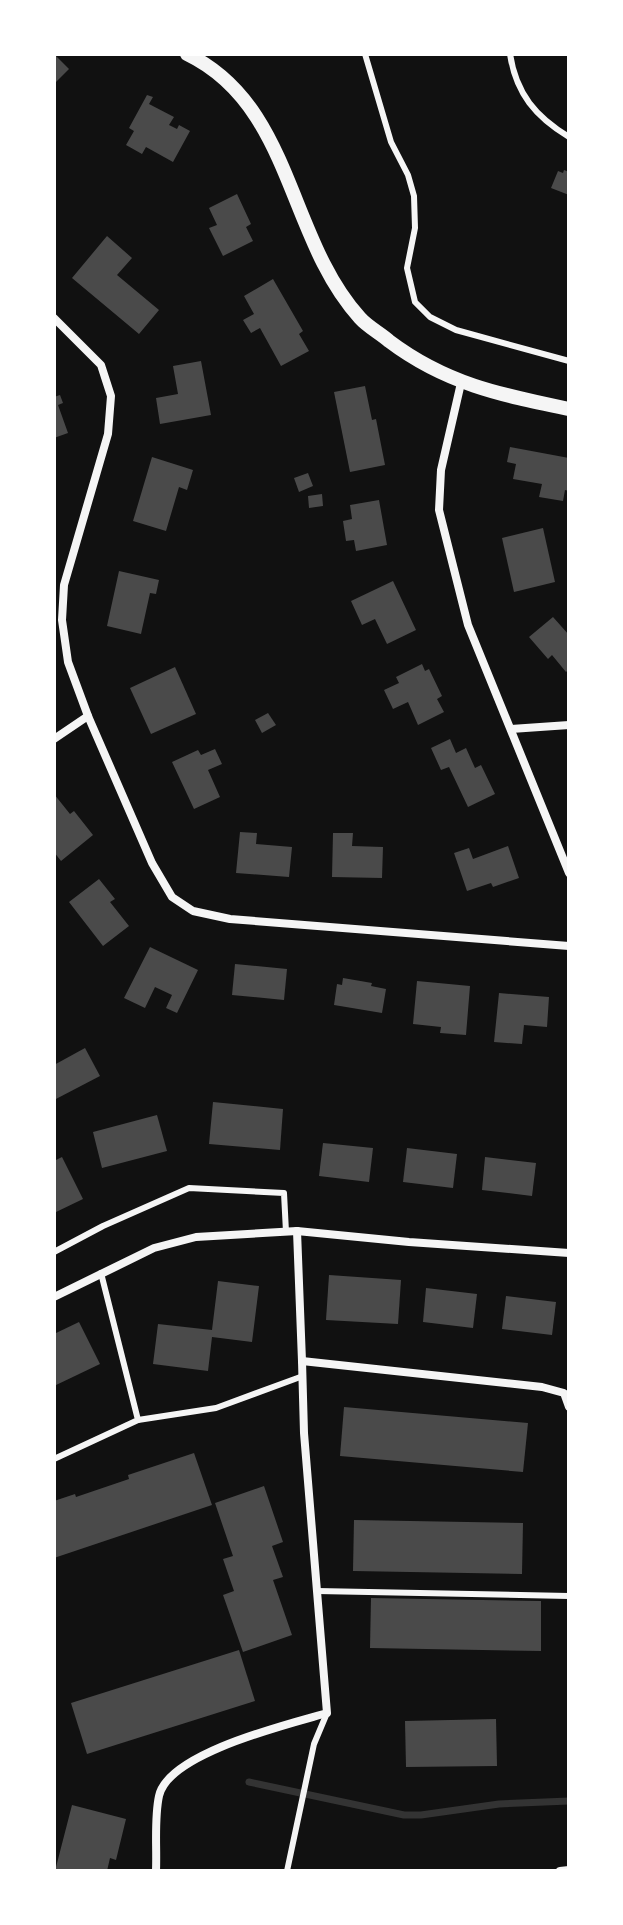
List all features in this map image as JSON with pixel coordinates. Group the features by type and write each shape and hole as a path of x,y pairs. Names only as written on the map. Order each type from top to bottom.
{"street":[{"path":"187,54 207,64 243,95 261,120 328,273 361,319 405,353 461,383 569,409"},
{"path":"54,318 101,365 111,396 108,434 61,602 68,662 152,863 172,897 193,911 230,919 569,946"},
{"path":"461,383 441,470 439,510 468,625 569,873"},
{"path":"54,739 88,716"},
{"path":"511,729 569,725"},
{"path":"156,1871 159,1796 165,1783 197,1758 220,1748 327,1713 304,1433 297,1231"},
{"path":"54,1297 154,1248 196,1237 297,1231 568,1253 569,1242"},
{"path":"302,1361 542,1387 564,1393 569,1407"},
{"path":"560,1871 569,1870"}],"lane":[{"path":"365,54 391,142 408,175 414,196 415,228 407,268 415,302 430,317 456,330 569,361"},
{"path":"510,54 528,104 548,124 569,137"},
{"path":"54,1252 103,1226 189,1188 284,1193 286,1232"},
{"path":"101,1273 138,1420"},
{"path":"54,1459 138,1420 216,1408 303,1376"},
{"path":"317,1591 569,1596"},
{"path":"287,1871 314,1744 327,1713"}],"building":[{"path":"54,54 69,69 54,84"},
{"path":"147,95 153,97 149,104 174,117 169,125 177,129 179,125 190,131 173,162 146,147 142,154 126,145 134,131 129,128"},
{"path":"564,170 569,172 569,195 551,188 558,171 563,173"},
{"path":"237,194 251,224 246,227 253,241 223,256 209,228 217,225 209,208"},
{"path":"107,236 132,258 117,275 159,310 139,334 72,278"},
{"path":"273,279 303,331 299,334 309,351 281,366 260,328 251,333 243,320 254,314 244,296"},
{"path":"201,361 211,415 160,424 156,398 178,394 173,366"},
{"path":"365,386 372,420 376,419 385,465 350,472 334,392"},
{"path":"60,395 63,403 58,405 68,433 54,438 54,397"},
{"path":"510,447 569,458 569,491 565,490 563,501 539,497 542,484 513,479 516,464 507,462"},
{"path":"152,457 193,470 187,490 179,487 166,531 133,521"},
{"path":"308,473 313,486 299,492 294,478"},
{"path":"322,494 323,506 309,508 308,496"},
{"path":"379,500 387,545 356,551 354,540 346,541 343,521 352,519 350,505"},
{"path":"543,528 555,582 514,592 502,538"},
{"path":"119,571 159,580 156,594 150,593 141,634 107,626"},
{"path":"393,581 416,630 387,644 375,619 362,625 351,601"},
{"path":"553,617 569,635 569,669 566,672 552,655 548,659 529,637"},
{"path":"422,664 425,671 429,669 442,696 437,699 444,712 418,725 408,702 393,709 384,690 399,683 396,677"},
{"path":"175,667 196,714 151,734 130,688"},
{"path":"268,713 276,725 262,733 255,720"},
{"path":"450,739 456,753 466,748 475,768 481,765 495,794 468,807 449,767 441,770 431,748"},
{"path":"215,749 222,764 208,770 220,797 194,809 172,762 198,750 201,755"},
{"path":"54,794 70,814 74,811 93,835 61,861 54,852"},
{"path":"240,832 257,833 256,844 292,847 289,877 236,873"},
{"path":"333,833 353,833 352,846 383,847 382,878 332,877"},
{"path":"508,846 519,878 493,887 491,883 467,891 454,853 469,848 473,859"},
{"path":"99,879 115,899 110,902 129,926 103,946 69,902"},
{"path":"150,947 198,970 177,1013 166,1008 172,995 155,987 145,1008 124,998"},
{"path":"235,964 287,969 284,1000 232,995"},
{"path":"343,978 386,989 382,1013 334,1005 337,984 342,985"},
{"path":"417,981 470,986 466,1035 440,1033 441,1027 413,1024"},
{"path":"499,993 549,997 547,1027 524,1025 522,1044 494,1042"},
{"path":"85,1048 100,1076 54,1100 54,1065"},
{"path":"213,1102 283,1109 280,1150 209,1144"},
{"path":"157,1115 167,1151 102,1168 93,1132"},
{"path":"323,1143 373,1148 369,1182 319,1176"},
{"path":"407,1148 457,1154 453,1188 403,1182"},
{"path":"62,1157 83,1199 54,1213 54,1161"},
{"path":"485,1157 536,1163 532,1196 482,1190"},
{"path":"329,1275 401,1280 398,1324 326,1320"},
{"path":"218,1281 259,1286 252,1342 212,1337 208,1371 153,1364 158,1324 212,1330"},
{"path":"426,1288 477,1294 473,1328 423,1322"},
{"path":"506,1296 556,1302 552,1335 502,1329"},
{"path":"79,1322 100,1364 54,1386 54,1334"},
{"path":"344,1407 528,1423 523,1472 340,1456"},
{"path":"194,1453 212,1505 54,1558 54,1501 129,1479 128,1475"},
{"path":"264,1486 283,1542 272,1546 283,1577 273,1580 292,1635 243,1652 223,1595 234,1591 223,1559 233,1556 215,1503"},
{"path":"354,1520 523,1523 522,1574 353,1571"},
{"path":"371,1598 541,1601 541,1651 370,1648"},
{"path":"239,1650 255,1701 87,1754 71,1703"},
{"path":"496,1719 497,1766 406,1767 405,1721"},
{"path":"72,1805 126,1819 116,1860 110,1858 107,1871 55,1871"}],"waterway":[{"path":"249,1782 404,1815 499,1804 569,1801"}]}
